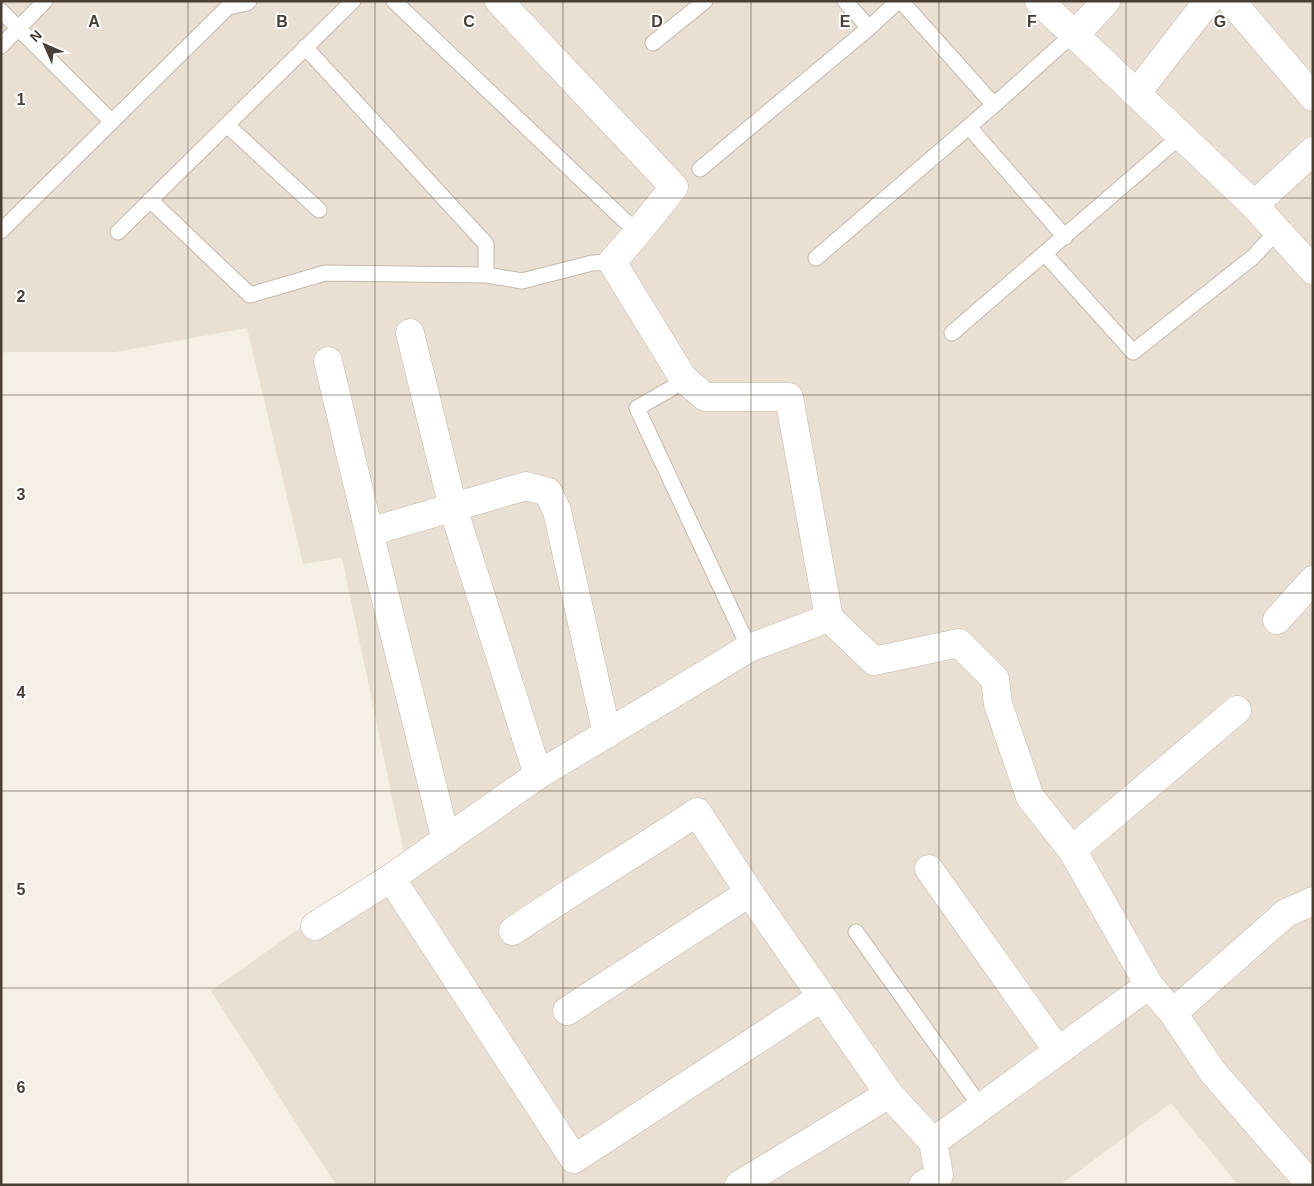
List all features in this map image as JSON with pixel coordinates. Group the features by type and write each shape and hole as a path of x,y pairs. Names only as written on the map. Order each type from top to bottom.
{"street":[{"path":"499,1 674,187 612,262 683,378 705,397 789,397 829,618 874,661 959,643 995,679 998,704 1030,797 1072,850 1149,986 1173,1013 1212,1071 1310,1185"},
{"path":"1039,1 1254,205 1313,270"},
{"path":"1075,35 1106,1"},
{"path":"1136,94 1208,1"},
{"path":"1231,1 1313,96"},
{"path":"1254,205 1313,151"},
{"path":"410,332 453,508 538,775"},
{"path":"328,361 446,840"},
{"path":"369,532 526,486 548,492 557,511 606,734"},
{"path":"1277,620 1313,580"},
{"path":"315,926 391,878 538,775 749,648 829,618"},
{"path":"1072,850 1237,710"},
{"path":"513,931 558,900 697,812 749,892 888,1094 933,1142 939,1175 924,1185"},
{"path":"929,868 1058,1051"},
{"path":"391,878 574,1159 822,997"},
{"path":"567,1011 749,892"},
{"path":"1173,1013 1286,913 1313,901"},
{"path":"933,1142 1149,986"},
{"path":"739,1185 888,1094"}],"lane":[{"path":"1,46 45,1"},
{"path":"1,231 228,4 247,3 248,1"},
{"path":"118,232 353,1"},
{"path":"394,1 638,232"},
{"path":"653,43 705,1"},
{"path":"845,1 869,28"},
{"path":"700,169 899,1 994,105"},
{"path":"1,11 111,122"},
{"path":"816,258 969,127 1060,45 1075,35"},
{"path":"306,47 486,244 486,275"},
{"path":"227,125 319,210"},
{"path":"969,127 1065,237"},
{"path":"952,334 1182,137"},
{"path":"150,200 250,295 326,273 486,275 522,280 592,262 612,262"},
{"path":"1045,254 1133,352 1253,257 1278,231"},
{"path":"683,378 672,388 637,408 749,648"},
{"path":"856,932 981,1107"}],"shaded area":[{"path":"1,1 1313,1 1313,1185 1238,1185 1171,1103 1060,1185 336,1185 211,991 404,854 342,558 303,564 247,328 116,352 1,353"}]}
